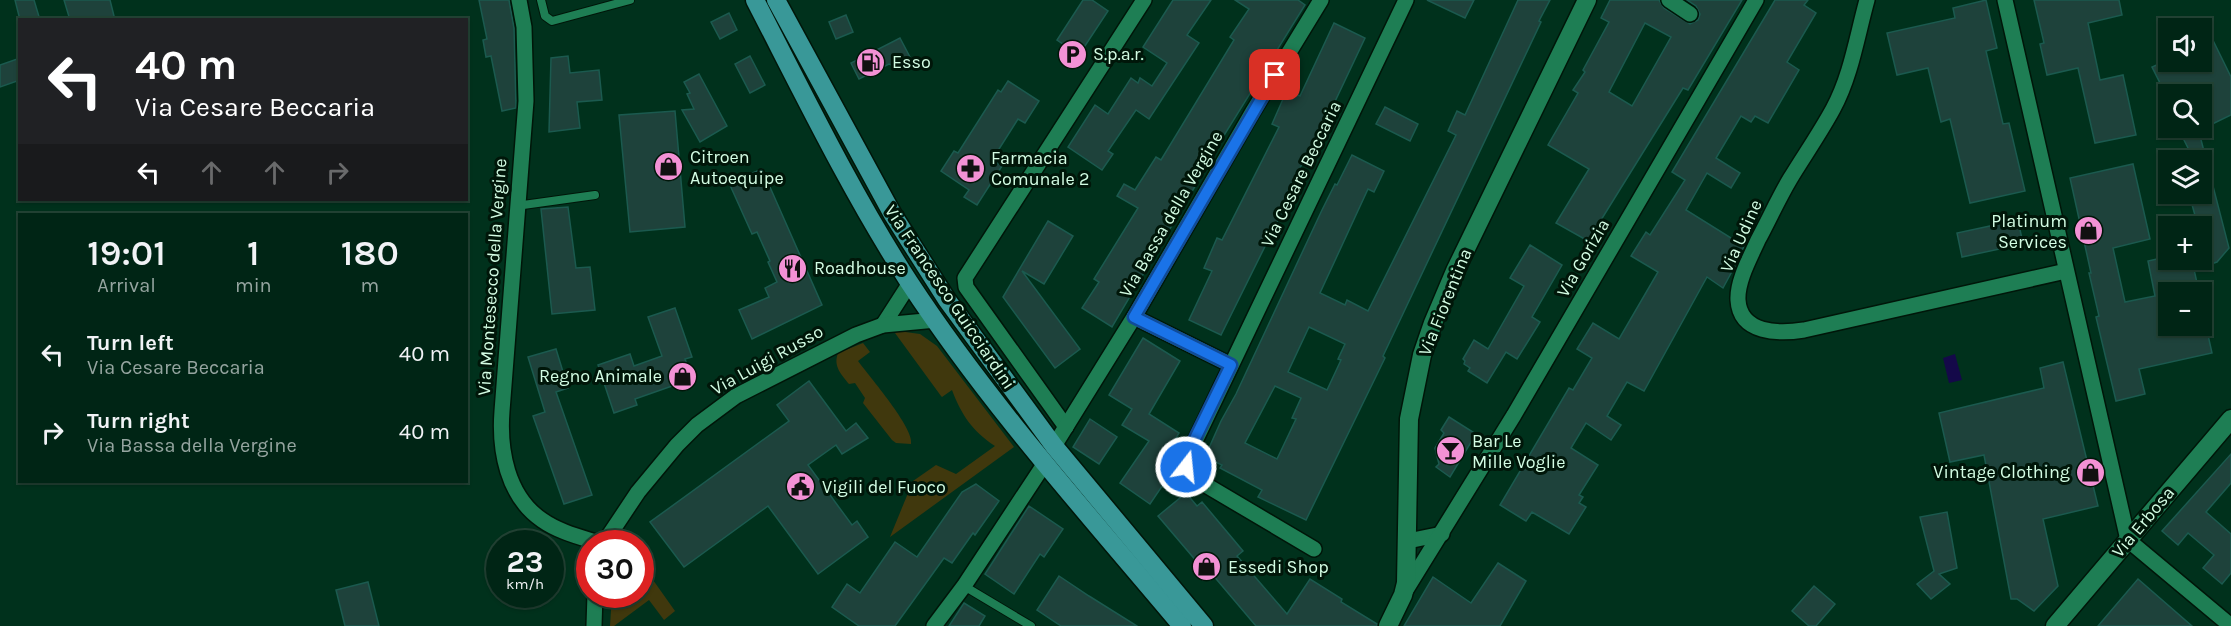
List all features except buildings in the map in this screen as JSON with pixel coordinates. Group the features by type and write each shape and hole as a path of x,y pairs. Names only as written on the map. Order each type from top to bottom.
{"main road":[{"name":"Via Francesco Guicciardini","path":"754,0 858,196 910,283 980,382 1045,464 1182,626"},
{"name":"Via Francesco Guicciardini","path":"776,0 893,215 947,300 1054,446 1204,626"},
{"name":"Via Fiorentina","path":"1388,626 1403,595 1407,568 1409,419 1422,355 1455,271 1587,0"},
{"name":"Via Erbosa","path":"2055,626 2231,419"}],"street":[{"name":"Via Montesecco della Vergine","path":"519,0 524,27 527,77 501,426 504,460 518,494 536,516 560,530 576,535"},
{"path":"1066,428 970,294 965,278 1144,0"},
{"name":"Via Bassa della Vergine","path":"1054,446 1134,317 1252,113 1321,0"},
{"name":"Via Cesare Beccaria","path":"1314,549 1200,482 1190,474 1186,467 1188,453 1406,0"},
{"path":"1669,0 1690,14"},
{"name":"Via Gorizia","path":"1403,595 1514,415 1756,0"},
{"name":"Via Udine","path":"1867,0 1847,75 1834,108 1789,180 1750,258 1739,287 1740,311 1746,320 1759,329 1777,332 1804,330 2066,272"},
{"path":"2005,0 2128,540 2231,626"},
{"path":"883,325 910,283"},
{"path":"1134,317 1231,365"},
{"name":"Via Luigi Russo","path":"611,530 677,445 716,410 736,396 835,344 883,325 936,320"},
{"path":"934,626 964,586 1045,464"},
{"path":"1408,541 1442,534"},
{"path":"594,608 594,626"}],"lane":[{"path":"541,0 545,16 552,21 630,0"},
{"path":"516,206 595,195"},
{"path":"936,320 947,300"},
{"path":"964,586 1032,626"}],"shaded area":[{"path":"898,331 920,334 937,346 1014,447 890,537 913,481 936,465 956,474 995,446 968,421 952,390 941,396 895,333"},
{"path":"863,343 870,352 858,361 899,415 906,427 911,444 896,443 892,440 863,403 865,398 855,383 849,384 839,370 836,362 838,353"},
{"path":"1955,354 1962,380 1949,383 1943,358"},
{"path":"654,581 675,611 664,620 654,607"},
{"path":"611,608 638,608 614,626 610,626"}],"place":[{"name":"S.p.a.r.","path":"1072,54"},
{"name":"Esso","path":"871,62"},
{"name":"Citroen Autoequipe","path":"669,167"},
{"name":"Farmacia Comunale 2","path":"970,168"},
{"name":"Platinum Services","path":"2088,231"},
{"name":"Roadhouse","path":"793,268"},
{"name":"Regno Animale","path":"683,376"},
{"name":"Bar Le Mille Voglie","path":"1451,451"},
{"name":"Vintage Clothing","path":"2091,472"},
{"name":"Vigili del Fuoco","path":"801,487"},
{"name":"Essedi Shop","path":"1207,567"}],"route":[{"path":"1186,467 1188,453 1231,365 1134,317 1275,75"}]}
